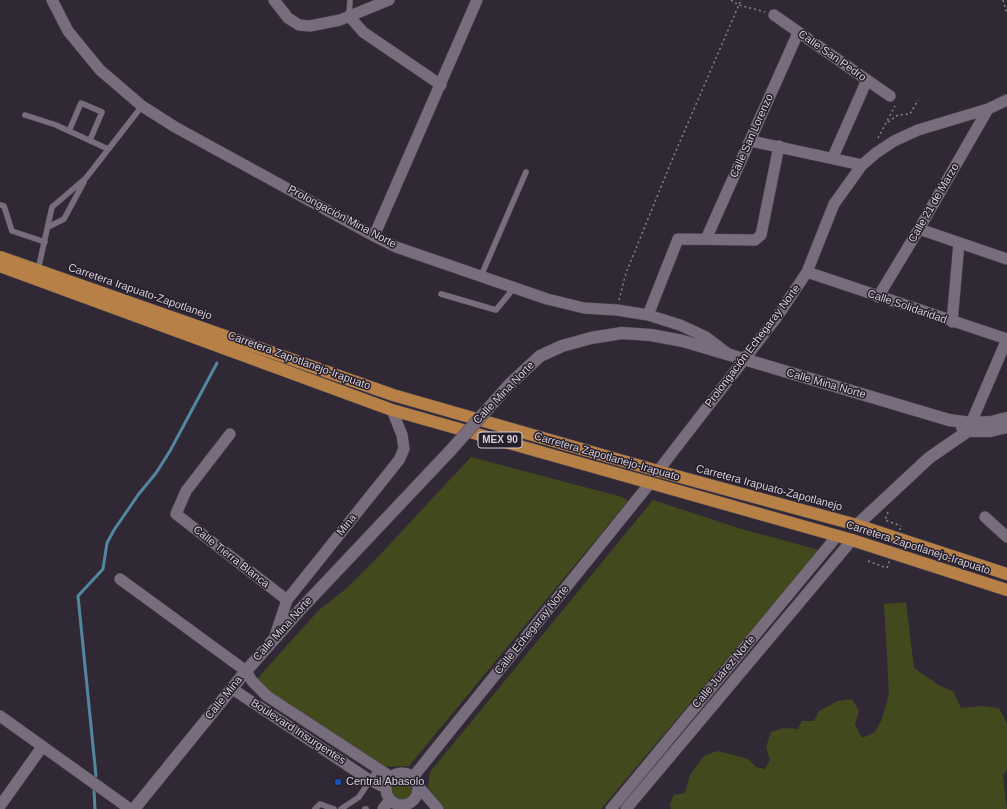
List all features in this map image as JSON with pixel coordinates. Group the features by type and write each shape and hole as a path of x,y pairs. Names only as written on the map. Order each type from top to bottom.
{"highway":[{"name":"Carretera Irapuato-Zapotlanejo","path":"0,257 393,395 658,471 857,525 1007,574"},
{"name":"Carretera Zapotlanejo-Irapuato","path":"0,266 392,410 852,540 1007,590"}],"street":[{"name":"Prolongación Mina Norte","path":"52,0 68,31 100,70 142,106 175,127 374,236 396,247 547,299 584,308 617,310 648,315 680,325 706,337 730,356"},
{"path":"274,0 288,18 299,25 310,26 340,20 389,0"},
{"path":"374,236 477,0"},
{"name":"Calle San Pedro","path":"774,15 890,96"},
{"path":"349,16 363,32 441,85"},
{"name":"Calle San Lorenzo","path":"706,239 751,141 798,32"},
{"path":"833,158 867,80"},
{"name":"Prolongación Echegaray Norte","path":"658,471 777,317 807,272 834,204 862,165 894,141 918,130 988,109 1007,100"},
{"name":"Calle 21 de Marzo","path":"878,297 920,229 988,109"},
{"path":"751,141 862,165"},
{"path":"648,315 678,239 755,240 761,235 779,146"},
{"path":"920,229 1007,260"},
{"path":"952,322 959,243"},
{"name":"Calle Solidaridad","path":"807,272 952,322 1007,339"},
{"name":"Calle Mina Norte","path":"246,671 274,639 450,451 510,384 540,356 590,338 622,333 651,335 683,341 970,427"},
{"path":"970,427 1007,339"},
{"name":"Mina","path":"274,639 287,600 399,460 404,449 402,435 392,410"},
{"path":"857,525 929,458 970,427 1007,418"},
{"path":"970,427 990,431 1007,427"},
{"name":"Calle Tierra Blanca","path":"230,434 186,491 176,514 287,600"},
{"name":"Calle Echegaray Norte","path":"415,782 651,482"},
{"path":"985,517 1007,537"},
{"name":"Calle Juárez Norte","path":"611,809 837,536"},
{"name":"Calle Juárez Norte","path":"626,809 852,540"},
{"name":"Calle Mina","path":"120,579 246,671 134,809"},
{"path":"738,656 747,665"},
{"name":"Boulevard Insurgentes","path":"246,671 252,681 267,696 391,777"},
{"name":"Boulevard Insurgentes","path":"231,688 371,780 386,788"},
{"path":"0,716 130,809"},
{"path":"0,806 42,747"},
{"path":"415,782 417,795 414,806 386,804 386,788 391,777 398,773 406,773 415,782 438,809"}],"lane":[{"path":"349,16 350,0"},
{"path":"69,131 81,103 102,112 90,140"},
{"path":"48,227 64,219 86,178 142,106"},
{"path":"25,114 69,131 108,149"},
{"path":"481,276 526,172"},
{"path":"38,270 52,207 86,178"},
{"path":"0,205 4,206 12,231 44,242"},
{"path":"441,294 496,310 514,288"},
{"path":"340,809 360,797 378,768"},
{"path":"315,809 320,804 334,809"}],"path":[{"path":"731,0 739,5 774,15"},
{"path":"617,310 626,273 672,160 741,0"},
{"path":"1003,0 1007,13"},
{"path":"876,153 878,138 895,103 890,96"},
{"path":"886,123 898,115 910,114 918,100"},
{"path":"868,561 887,568 901,526 885,520 888,512"}],"green space":[{"path":"471,457 622,497 627,500 627,502 409,766 384,767 255,682 319,610 347,588 377,558"},
{"path":"653,500 738,528 819,550 601,809 445,809 428,788 430,772"},
{"path":"906,602 914,668 940,686 953,691 961,708 982,706 999,708 1007,723 1007,770 1003,775 1007,809 671,809 670,804 674,795 685,793 690,775 704,756 717,751 748,759 756,767 765,769 770,760 766,747 771,732 783,728 798,729 802,721 814,721 819,711 838,701 852,699 859,711 855,724 862,738 875,732 882,719 889,693 884,604"},
{"path":"402,776 411,780 415,789 411,798 402,802 393,798 389,789 393,780"}],"waterway":[{"path":"96,776 78,596 103,569 107,543 114,530 138,495 156,473 170,451 217,363"},
{"path":"94,790 95,809"}],"place":[{"name":"Central Abasolo","path":"338,782"}]}
